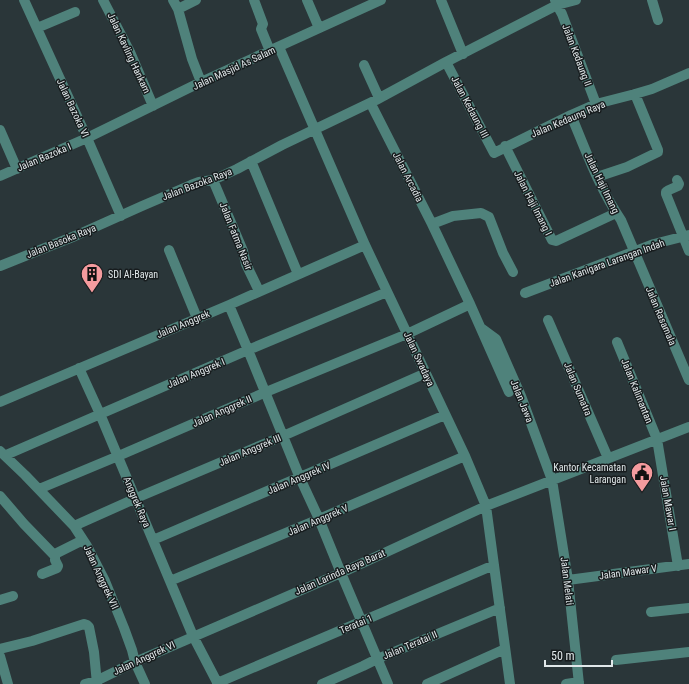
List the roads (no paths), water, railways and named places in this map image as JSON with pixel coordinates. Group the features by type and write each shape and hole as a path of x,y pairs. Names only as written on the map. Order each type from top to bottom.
{"street":[{"name":"Jalan Bazoka VI","path":"24,0 121,216"},
{"name":"Jalan Kavling Hankam","path":"103,0 130,52 154,106"},
{"path":"196,0 176,4 192,59 201,82"},
{"name":"Jalan Swadaya","path":"254,0 263,24 261,29 275,49 315,131 365,245 465,456 486,506 510,684"},
{"path":"307,0 319,28"},
{"name":"Jalan Masjid As Salam","path":"87,138 201,82 381,0"},
{"path":"441,0 463,54"},
{"path":"315,131 376,102 446,62 556,3 576,0"},
{"path":"652,0 658,20"},
{"name":"Jalan Kedaung II","path":"556,3 562,14 596,104"},
{"path":"37,28 74,12"},
{"name":"Jalan Kedaung III","path":"446,62 494,152"},
{"name":"Jalan Arcadia","path":"364,65 376,102 510,392"},
{"name":"Jalan Kedaung Raya","path":"494,152 596,104 652,89 689,73"},
{"path":"597,177 628,167 659,151 635,94"},
{"name":"Jalan Haji Imang","path":"571,115 597,177 621,220 634,252"},
{"path":"0,130 17,169"},
{"name":"Jalan Bazoka Raya","path":"121,216 191,185 213,180 315,131"},
{"name":"Jalan Bazoka I","path":"0,176 87,138"},
{"name":"Jalan Haji Imang I","path":"505,146 552,240 556,241 616,212"},
{"path":"251,161 298,274"},
{"name":"Jalan Fatma Nasir","path":"213,180 243,252 246,264 259,291"},
{"path":"677,180 679,184 678,186 669,190 666,194 686,236 689,251"},
{"path":"432,224 452,216 481,213 489,217 513,272"},
{"name":"Jalan Basoka Raya","path":"0,266 121,216"},
{"name":"Jalan Kanigara Larangan Indah","path":"525,293 654,244 686,236"},
{"name":"Jalan Anggrek","path":"0,402 229,305 365,245"},
{"path":"169,250 197,318"},
{"name":"Jalan Rasamala","path":"634,252 689,380"},
{"name":"Jalan Anggrek I","path":"3,453 100,414 387,292"},
{"path":"407,334 470,304"},
{"path":"229,305 300,478 320,519 361,622 388,684"},
{"name":"Jalan Sumatra","path":"548,320 608,458"},
{"name":"Jalan Jawa","path":"481,328 496,339 521,396 552,480"},
{"name":"Jalan Anggrek II","path":"39,489 266,392 407,334"},
{"name":"Jalan Kalimantan","path":"617,342 657,439"},
{"name":"Anggrek Raya","path":"79,368 100,414 193,636 217,683"},
{"name":"Jalan Anggrek III","path":"74,526 426,373"},
{"name":"Jalan Anggrek IV","path":"153,540 445,415"},
{"name":"Jalan Larinda Raya Barat","path":"193,636 341,573 486,506 689,427"},
{"name":"Jalan Mawar I","path":"657,439 678,566"},
{"name":"Jalan Anggrek VII","path":"3,453 74,526 83,540 105,581 144,684"},
{"name":"Jalan Anggrek V","path":"170,581 320,519 465,456"},
{"name":"Jalan Melati","path":"552,480 568,580 579,683 566,684"},
{"path":"0,496 54,556 58,566 57,568 42,574"},
{"path":"54,556 57,552 83,540"},
{"name":"Jalan Mawar V","path":"568,580 689,564"},
{"name":"Teratai 1","path":"217,683 494,565"},
{"path":"0,600 13,596"},
{"name":"Jalan Teratai II","path":"322,684 377,659 500,608"},
{"path":"651,612 689,608"},
{"path":"0,649 87,624 89,627 94,652 96,682"},
{"name":"Jalan Anggrek VI","path":"85,684 96,682 135,662 193,636"},
{"path":"427,684 505,649"},
{"path":"616,660 689,652"},
{"path":"0,656 8,684"}],"place":[{"name":"SDI Al-Bayan","path":"92,294"},
{"name":"Kantor Kecamatan Larangan","path":"642,492"}]}
